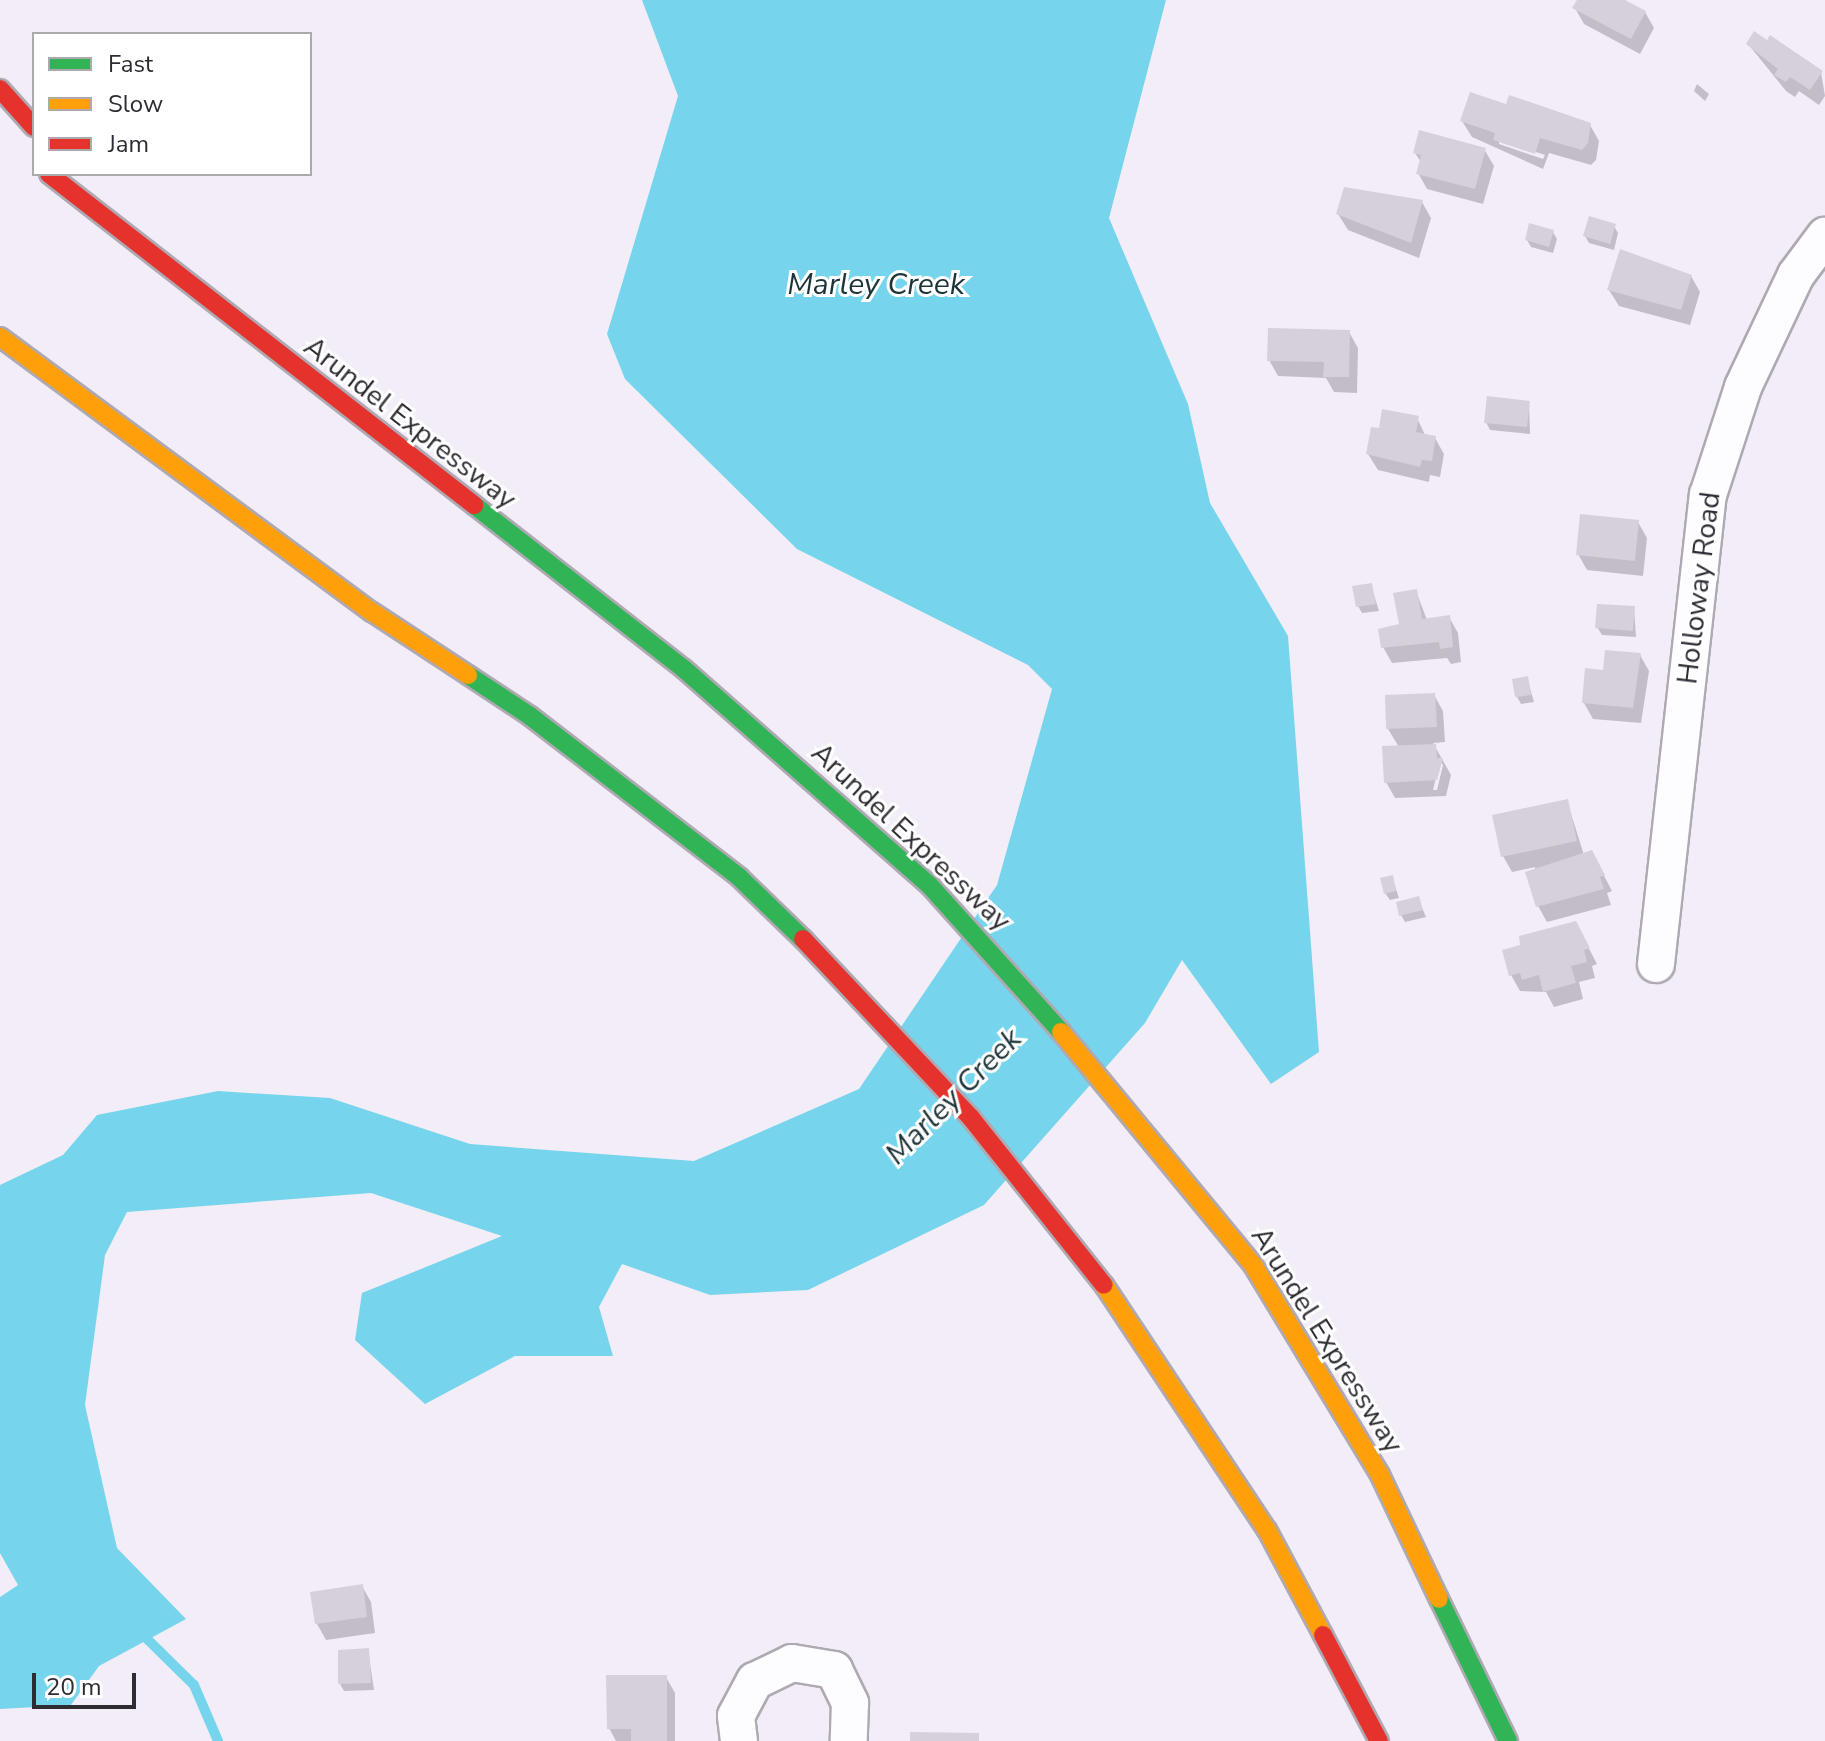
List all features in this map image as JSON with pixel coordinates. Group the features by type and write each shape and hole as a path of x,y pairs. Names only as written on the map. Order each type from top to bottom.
{"highway":[{"path":"0,89 32,125"},
{"name":"Arundel Expressway","path":"51,176 147,254 684,669 931,887 996,954 1151,1137 1253,1265 1380,1475 1508,1741"},
{"path":"78,176 147,254"},
{"path":"0,337 372,612 530,716 740,878 844,979 971,1118 1069,1239 1216,1446 1317,1620 1379,1741"}],"street":[{"name":"Holloway Road","path":"1656,964 1708,495 1743,387 1796,275 1825,236"},
{"path":"739,1741 736,1716 755,1681 792,1663 834,1670 850,1703 849,1741"}],"water":[{"name":"Marley Creek","path":"642,0 1166,0 1109,218 1188,404 1210,503 1288,636 1319,1052 1271,1084 1182,960 1145,1023 984,1205 808,1290 710,1295 622,1264 599,1307 613,1356 515,1356 425,1404 355,1340 362,1293 502,1236 371,1193 127,1212 105,1255 85,1405 117,1548 186,1619 99,1666 71,1705 0,1709 0,1597 18,1585 0,1553 0,1185 63,1155 97,1115 218,1091 330,1098 470,1144 694,1161 859,1089 997,885 1052,689 1028,665 797,549 625,379 607,334 678,96"}],"building":[{"path":"1577,0 1625,0 1646,11 1631,39 1572,8"},
{"path":"1754,31 1767,40 1770,35 1823,71 1810,90 1790,77 1786,82 1774,75 1778,69 1746,44"},
{"path":"1470,92 1506,104 1509,95 1591,123 1588,143 1582,150 1540,138 1535,154 1493,140 1495,133 1460,121"},
{"path":"1419,130 1486,148 1475,189 1416,174 1421,155 1413,153"},
{"path":"1344,187 1423,200 1411,243 1336,214"},
{"path":"1589,216 1616,224 1610,244 1583,236"},
{"path":"1529,223 1554,230 1549,247 1525,240"},
{"path":"1620,249 1692,275 1681,310 1607,290"},
{"path":"1268,328 1350,330 1349,377 1323,377 1324,362 1267,361"},
{"path":"1487,396 1530,401 1527,427 1484,423"},
{"path":"1382,409 1419,416 1416,432 1436,436 1432,461 1422,460 1420,467 1366,454 1371,427 1379,428"},
{"path":"1580,514 1639,520 1635,561 1576,555"},
{"path":"1372,583 1376,604 1356,607 1352,586"},
{"path":"1417,589 1422,619 1450,615 1453,647 1440,649 1439,642 1381,648 1378,629 1399,624 1393,593"},
{"path":"1597,604 1635,606 1633,631 1595,628"},
{"path":"1605,650 1641,653 1633,708 1582,703 1585,668 1603,670"},
{"path":"1528,676 1531,695 1515,697 1512,679"},
{"path":"1435,693 1437,727 1386,729 1385,695"},
{"path":"1436,744 1437,758 1443,758 1437,780 1384,783 1382,746"},
{"path":"1568,799 1577,841 1501,857 1492,815"},
{"path":"1592,850 1605,875 1600,877 1604,889 1536,907 1525,872"},
{"path":"1393,875 1396,891 1384,894 1380,878"},
{"path":"1419,896 1423,910 1399,916 1396,902"},
{"path":"1576,921 1590,948 1584,950 1587,962 1571,966 1576,983 1543,992 1539,975 1522,980 1520,973 1509,976 1502,950 1520,945 1519,936"},
{"path":"363,1584 367,1617 315,1624 310,1592"},
{"path":"369,1648 371,1683 338,1684 338,1650"},
{"path":"606,1675 667,1675 667,1741 631,1741 631,1729 607,1729"},
{"path":"910,1732 979,1733 979,1741 910,1741"}],"waterway":[{"name":"Marley Creek","path":"139,1631 194,1685 218,1741"}],"traffic: fast":[{"path":"474,505 684,669 931,887 1061,1032"},
{"path":"468,675 530,716 740,878 803,939"},
{"path":"1439,1599 1508,1741"}],"traffic: slow":[{"path":"0,337 372,612 468,675"},
{"path":"1061,1032 1253,1265 1380,1475 1439,1599"},
{"path":"1104,1285 1267,1530 1323,1635"}],"traffic: jam":[{"path":"0,89 32,125"},
{"path":"52,176 474,505"},
{"path":"803,939 971,1118 1104,1285"},
{"path":"1323,1635 1379,1741"}]}
